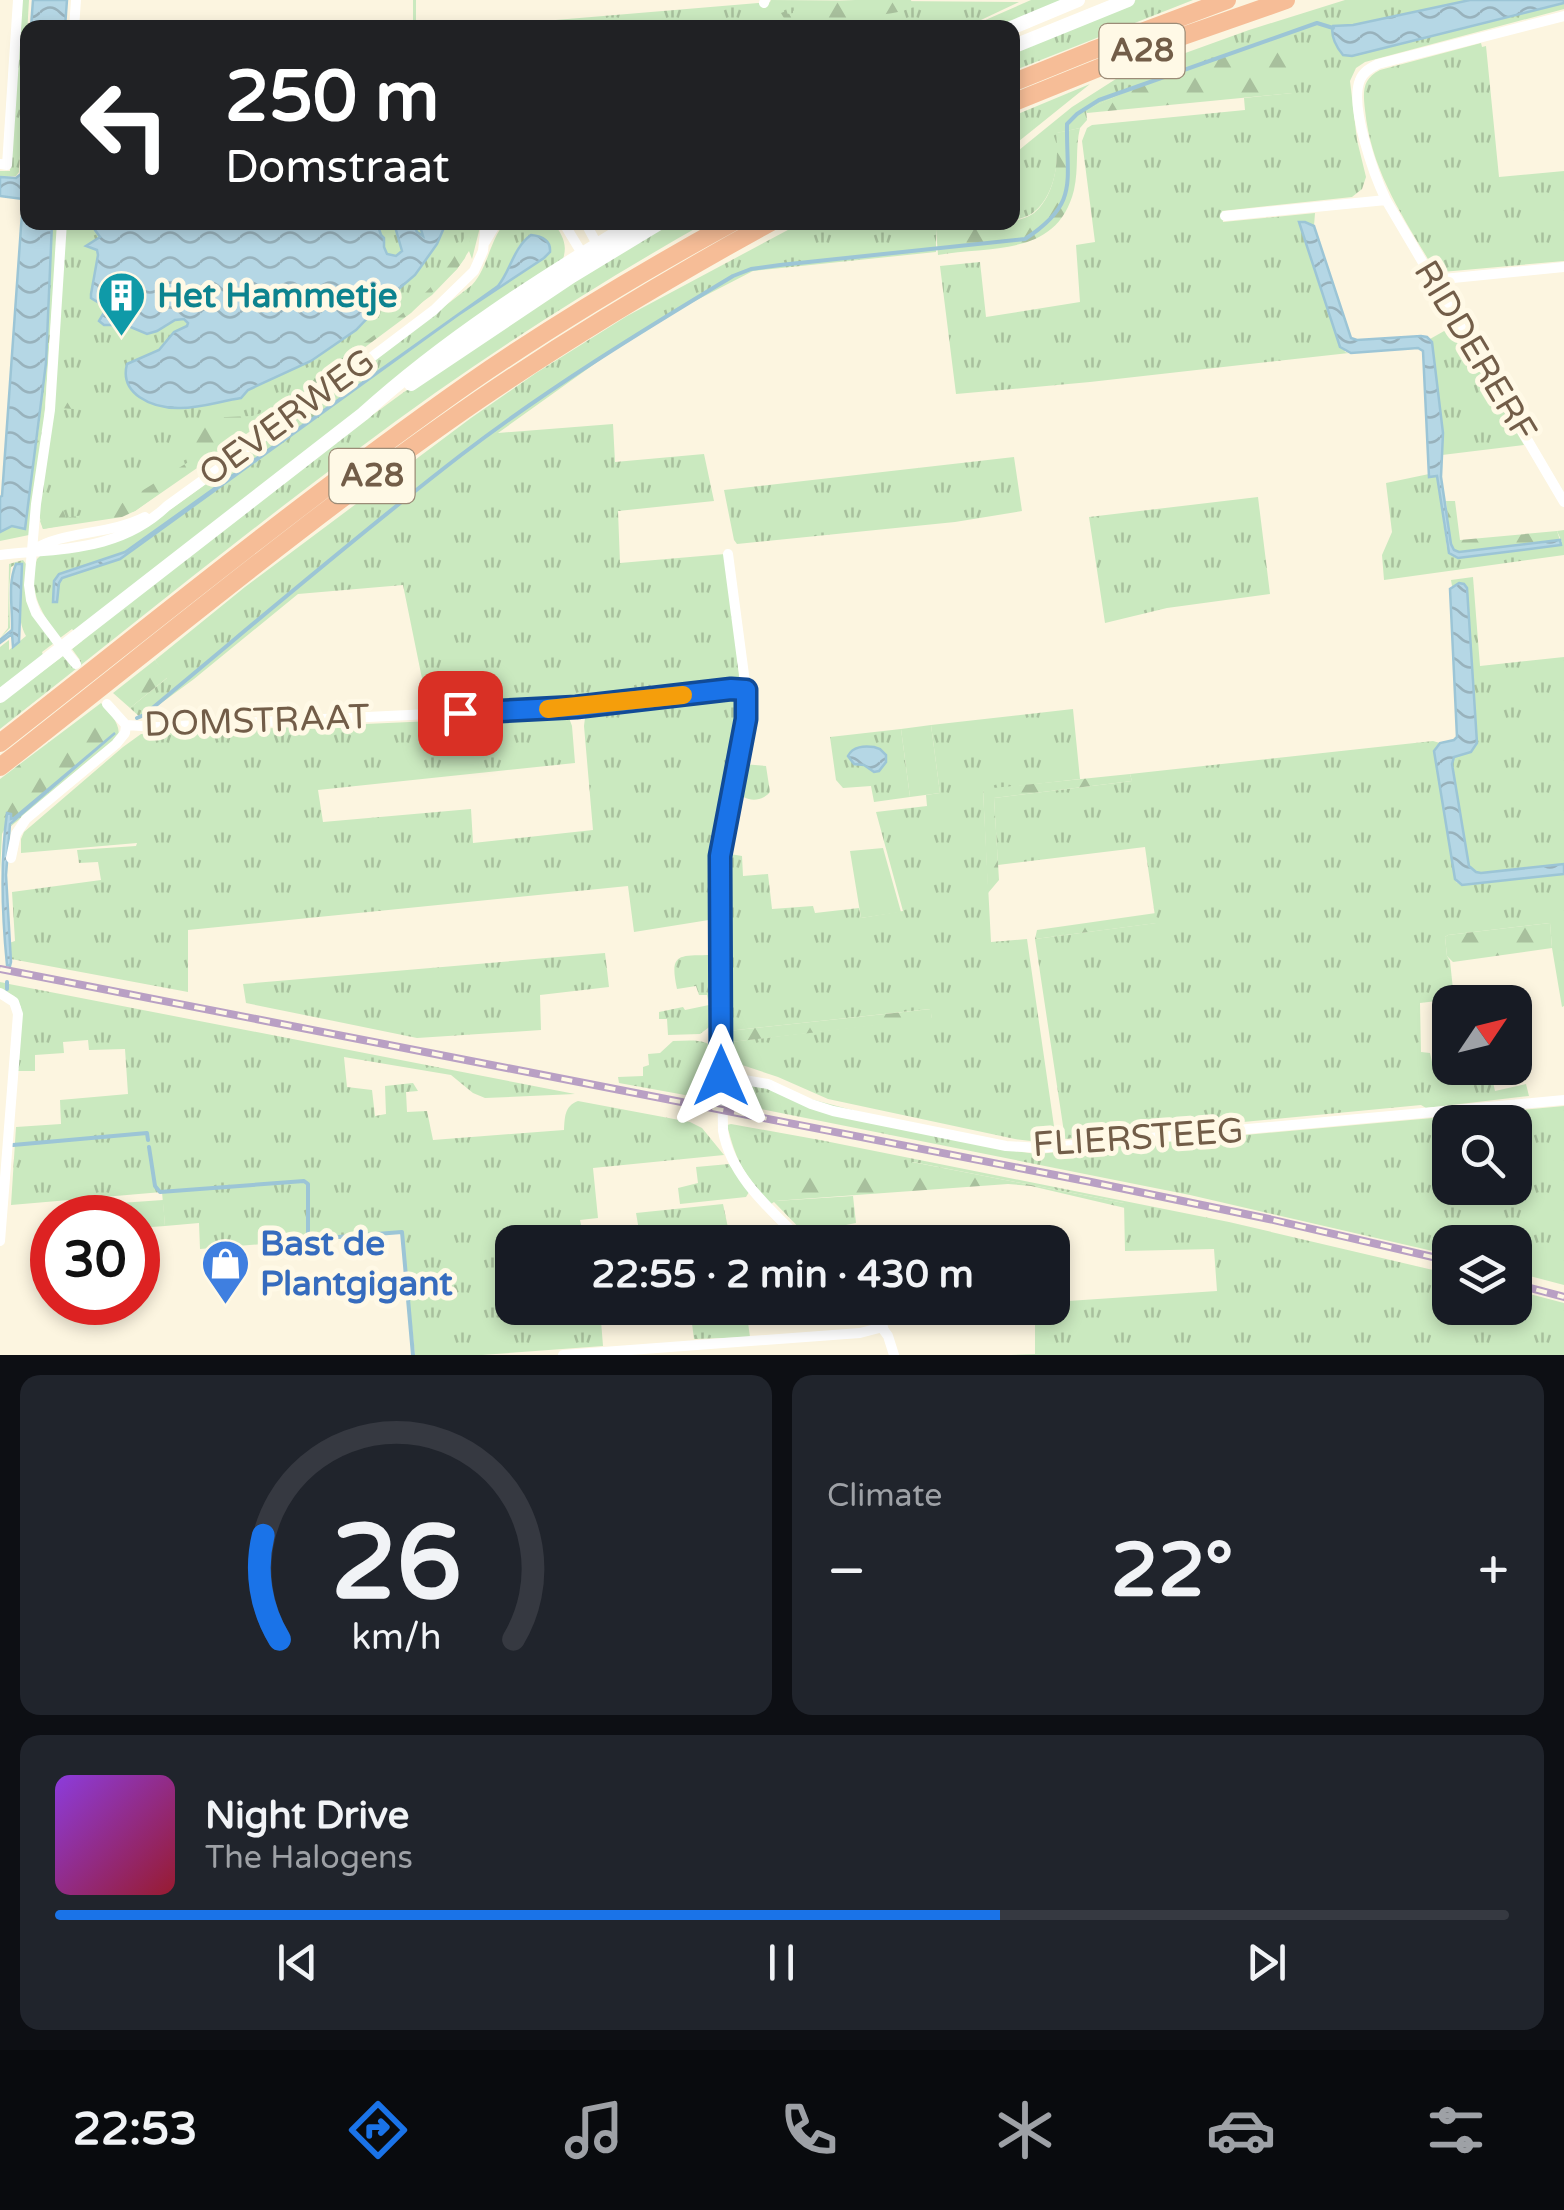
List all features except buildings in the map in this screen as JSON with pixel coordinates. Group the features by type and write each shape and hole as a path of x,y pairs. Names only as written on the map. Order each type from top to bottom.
{"highway":[{"name":"A28","path":"1020,80 1227,0"},
{"name":"A28","path":"1020,100 1143,50 1286,0"},
{"name":"A28","path":"0,743 366,458 579,311 718,230"},
{"name":"A28","path":"0,767 375,474 465,410 634,299 756,230"}],"main road":[{"path":"1020,24 1078,0"},
{"path":"1020,44 1128,0"},
{"path":"0,696 364,414 626,230"},
{"path":"364,414 464,332 583,254 599,252 644,230"}],"street":[{"path":"0,164 7,165 18,0"},
{"name":"RIDDERERF","path":"1564,16 1378,64 1367,70 1358,85 1361,131 1386,200 1564,501"},
{"path":"1225,216 1386,200"},
{"path":"57,640 33,605 29,585 50,410 61,230"},
{"name":"OEVERWEG","path":"0,555 32,550 45,553 121,536 147,523 434,310 480,262 485,230"},
{"name":"OEVERWEG","path":"484,243 493,230"},
{"path":"568,230 583,254"},
{"path":"589,230 599,252"},
{"path":"1433,280 1564,267"},
{"path":"728,554 746,690 746,719 720,856 722,1130 730,1158 786,1225"},
{"path":"67,653 76,664"},
{"name":"DOMSTRAAT","path":"106,704 126,725 176,726 573,708 746,690"},
{"name":"DOMSTRAAT","path":"11,858 16,834 26,819 116,744 126,725"},
{"path":"0,1241 18,1014 16,1004 5,995"},
{"name":"FLIERSTEEG","path":"721,1076 768,1084 833,1111 1006,1146 1040,1148 1564,1100"},
{"path":"563,1355 860,1333 883,1327 894,1355"}],"green space":[{"path":"22,0 29,0 28,20 21,20"},
{"path":"771,0 1019,2 981,20 556,20"},
{"path":"911,0 913,7 861,20 785,20 781,13 793,13 810,3"},
{"path":"1031,0 1069,0 1019,20 985,20"},
{"path":"1136,0 1193,0 1020,68 1020,47"},
{"path":"1345,0 1470,0 1338,25 1343,55 1352,56 1564,3 1564,9 1365,62 1356,68 1350,81 1366,177 1362,189 1352,197 1222,211 1223,222 1315,213 1314,226 1299,223 1345,352 1349,353 956,394 940,266 980,262 986,317 1080,302 1076,245 1095,242 1082,141 1087,128 1245,110 1244,98 1292,93 1284,35 1086,110 1087,120 1080,128 1057,133 1055,175 1048,195 1030,215 1020,219 1020,149 1072,107 1119,77"},
{"path":"20,28 19,172 16,176 0,177 0,171 10,171"},
{"path":"1285,35 1293,93 1087,113 1085,110 1128,91"},
{"path":"1481,43 1486,46 1499,177 1564,171 1564,261 1442,272 1431,264 1381,171 1365,110 1364,92 1370,78 1380,70"},
{"path":"1090,84 1020,140 1020,113"},
{"path":"1080,128 1074,190 1065,212 1053,227 1019,244 938,255 936,230 1020,230 1020,219 1034,213 1047,197 1054,176 1056,133"},
{"path":"52,230 58,230 44,422 29,535 0,541 0,532 12,526 19,528 37,443 46,363"},
{"path":"63,230 479,230 472,259 469,251 432,295 135,511 43,529 36,504"},
{"path":"467,230 473,230 465,258 457,269 411,313 135,511 122,517 43,529 40,521 45,515 63,510 66,518 111,510 190,461 194,425 151,424 151,420 261,413 393,321 439,278"},
{"path":"500,230 558,230 564,244 563,259 60,638 35,591 34,571 40,556 87,548 153,522 329,396 472,285","holes":["531,235 542,238 550,247 549,254 333,406 500,284 519,246","257,460 120,559 61,578 57,602 53,602 54,581 59,574 125,552"]},
{"path":"655,230 693,230 501,348 379,433 0,729 0,703 63,656 73,667 80,660 72,649 81,639 319,454 482,338"},
{"path":"788,230 936,230 936,252 753,271 628,340 498,433 613,424 615,462 704,454 714,501 618,511 620,563 725,554 740,680 574,701 428,708 403,585 298,594 141,718 130,708 167,678 155,660 245,587 471,418 627,316"},
{"path":"1453,326 1524,445 1442,455 1443,433 1430,339"},
{"path":"62,384 84,396 94,396 101,411 60,408"},
{"path":"1014,457 1022,511 955,522 737,544 734,540 724,490"},
{"path":"1429,474 1437,476 1447,548 1562,542 1557,531 1564,530 1564,555 1384,580 1382,555 1392,532 1386,483"},
{"path":"1258,497 1270,594 1167,608 1105,623 1089,517"},
{"path":"1446,501 1455,501 1460,540 1557,531 1560,540 1456,551 1451,545"},
{"path":"23,560 26,589 54,643 0,689 0,647 9,640 9,650 26,636 20,611 23,565 16,564 11,567 10,628 0,638 8,628 9,564"},
{"path":"1473,577 1480,666 1564,657 1564,864 1481,873 1469,866 1452,760 1477,743 1467,588 1464,584 1452,586 1451,580"},
{"path":"155,660 168,677 130,708 113,693"},
{"path":"738,694 740,700 737,741 718,831 715,919 634,932 628,886 188,930 188,992 11,959 9,943 15,941 12,892 101,880 98,862 79,863 77,850 137,843 21,853 24,832 141,734 568,715 575,763 318,790 323,822 471,809 473,843 593,830 584,726 589,713"},
{"path":"101,703 116,723 118,738 10,827 14,819 10,818 2,834 0,872 0,779"},
{"path":"1073,709 1080,779 983,790 991,942 1027,939 1056,1140 1015,1139 828,1099 736,1063 731,1042 932,1018 930,1009 728,1031 724,853 742,856 743,876 768,874 772,909 813,906 815,913 859,908 861,918 903,911 876,812 927,806 926,795 940,793 931,725"},
{"path":"931,725 940,793 910,797 901,729"},
{"path":"901,729 910,797 874,802 871,786 843,788 836,780 830,737"},
{"path":"1440,743 1437,747 1456,882 1462,885 1564,874 1564,1006 1550,923 1448,935 1445,937 1453,985 1432,985 1432,1002 1420,1003 1421,1052 1430,1053 1432,1085 1494,1085 1495,1091 1526,1085 1529,1096 1065,1139 1035,939 1156,923 1145,847 998,865 994,798 1132,781 1130,774"},
{"path":"743,764 766,766 770,792 766,796 748,799 736,790"},
{"path":"1130,774 1132,781 994,798 999,880 988,893 983,789"},
{"path":"883,848 901,912 861,918 850,851"},
{"path":"1156,913 1157,923 1035,939 1037,930"},
{"path":"1550,923 1552,948 1453,962 1447,956 1448,935"},
{"path":"605,953 609,987 540,995 541,1030 417,1038 246,1003 243,984"},
{"path":"684,956 716,958 716,1022 700,1034 668,1035 667,1019 659,1019 659,1012 709,1005 707,995 699,995 696,986 677,989 676,962"},
{"path":"0,982 8,989 9,984 575,1094 485,1098 451,1075 344,1057 347,1087 372,1090 375,1116 386,1114 385,1086 413,1083 418,1091 406,1092 407,1112 427,1111 433,1140 564,1130 568,1109 578,1101 690,1122 702,1128 724,1155 593,1168 598,1218 580,1220 581,1225 495,1225 495,1325 601,1325 603,1346 482,1355 415,1355 402,1233 200,1249 199,1223 165,1226 162,1192 30,1195 30,1203 11,1205 16,1127 61,1124 60,1100 128,1094 125,1049 89,1050 88,1040 63,1042 64,1053 35,1055 35,1071 17,1071 21,1007 14,996 0,990"},
{"path":"931,1009 932,1019 731,1042 728,1031"},
{"path":"673,1041 703,1042 717,1052 718,1101 619,1083 618,1077 643,1076 643,1067 649,1065 648,1054 660,1053"},
{"path":"741,1083 757,1085 1000,1149 1037,1154 1432,1118 1432,1205 1532,1205 1532,1109 1564,1106 1564,1285 1532,1277 1532,1225 1432,1225 1432,1251 1190,1195 726,1102 732,1087"},
{"path":"727,1125 1229,1222 1432,1270 1432,1325 1532,1325 1532,1295 1564,1303 1564,1355 1011,1355 1035,1354 1035,1325 1070,1325 1070,1301 1217,1291 1214,1249 1125,1251 1124,1203 913,1162 909,1168 775,1201 853,1196 856,1223 796,1225 774,1202 771,1204 748,1176"},
{"path":"912,1162 1124,1203 1125,1208 1008,1184 774,1201 786,1176 908,1168"},
{"path":"729,1164 749,1192 746,1197 680,1204 678,1188 698,1183 696,1167"},
{"path":"163,1200 165,1226 160,1226"},
{"path":"723,1204 727,1225 638,1225 636,1213"},
{"path":"692,1325 748,1325 750,1337 694,1339"}],"water":[{"path":"33,0 67,0 66,20 32,20"},
{"path":"1470,0 1564,3 1352,56 1343,55 1333,38 1333,26"},
{"path":"20,175 20,199 0,196 0,177"},
{"path":"1299,222 1314,226 1351,338 1421,336 1432,342 1443,433 1441,477 1454,550 1560,540 1561,545 1458,558 1449,553 1437,476 1429,477 1423,351 1418,348 1351,353 1340,347"},
{"path":"21,230 52,230 46,363 25,529 12,526 0,532"},
{"path":"95,230 379,230 387,254 396,256 402,251 396,230 416,230 423,236 421,230 443,230 415,275 356,330 311,361 248,390 241,398 178,408 148,402 133,391 126,375 127,364 159,350 188,323 175,320 147,334 126,325 104,325 99,321 104,306 91,298 98,255 97,250 86,246 100,237"},
{"path":"531,235 549,244 550,252 544,258 458,315 120,559 62,578 57,602 53,602 54,581 59,574 125,552 498,286 520,246"},
{"path":"16,564 22,564 19,642 13,647 12,634 0,640 12,630 11,588"},
{"path":"1459,583 1467,588 1477,743 1471,752 1454,757 1452,764 1469,866 1481,873 1564,864 1564,874 1462,885 1455,879 1434,751 1440,743 1457,737 1450,589"},
{"path":"115,733 10,824 6,875 11,962 7,965 2,889 7,813 14,818"},
{"path":"874,747 886,755 879,771 854,764 848,756 856,748"}],"waterway":[{"path":"137,718 461,455 594,362 733,276 780,265 1025,239 1043,226 1062,202 1068,176 1067,124 1077,114 1099,100 1317,23 1333,28"},
{"path":"7,982 7,989"},
{"path":"13,1145 147,1133 148,1140"},
{"path":"149,1147 155,1186 160,1192 304,1181 308,1184 308,1235 313,1239 402,1232 413,1355"}],"railway":[{"path":"0,969 1091,1182 1432,1257"},
{"path":"1532,1289 1564,1297"}],"slow traffic":[{"path":"548,709 683,695"}],"place":[{"name":"Het Hammetje","path":"122,338"},
{"name":"Bast de Plantgigant","path":"225,1306"}],"route":[{"path":"460,713 573,708 746,690 746,719 720,856 721,1076"}]}
